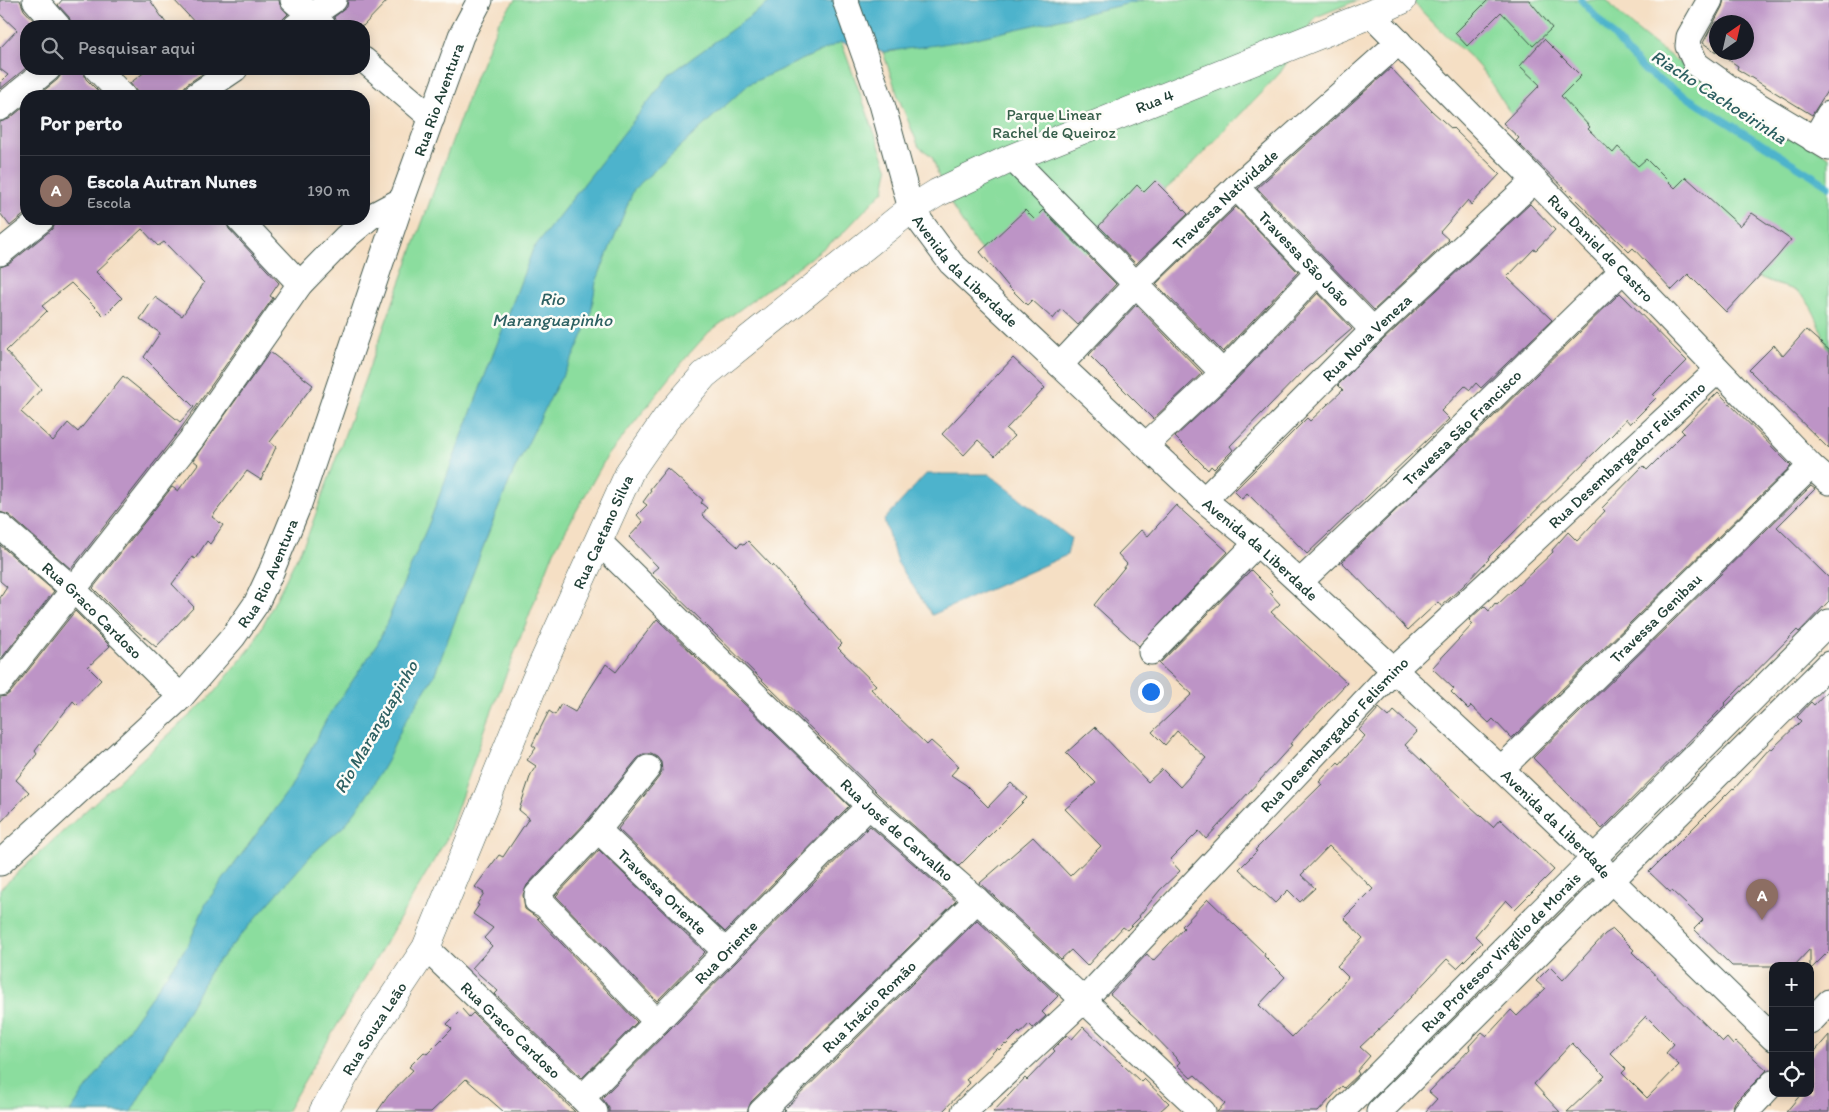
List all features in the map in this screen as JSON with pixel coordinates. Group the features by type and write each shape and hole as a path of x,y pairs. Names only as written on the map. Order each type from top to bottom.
{"main road":[{"name":"Rua 4","path":"911,209 937,193 1012,158 1372,14 1402,0"},
{"name":"Rua Caetano Silva","path":"426,948 534,682 630,471 666,419 704,375 911,209"},
{"name":"Rua Souza Leão","path":"323,1112 372,1029 426,948"}],"street":[{"path":"35,0 53,20"},
{"path":"306,17 334,0"},
{"name":"Rua Rio Aventura","path":"0,863 182,697 233,637 256,604 299,504 402,200 461,36 480,0"},
{"name":"Avenida da Liberdade","path":"845,0 882,104 911,209 951,263 1204,500 1257,542 1501,769 1594,858 1612,880 1769,1034"},
{"path":"1710,0 1689,37 1688,46 1691,55 1701,69 1822,144 1829,114"},
{"name":"Rua Daniel de Castro","path":"1372,14 1820,474"},
{"name":"Travessa Natividade","path":"1060,365 1137,283 1236,187 1399,42"},
{"path":"370,65 432,118"},
{"path":"22,90 41,75"},
{"path":"103,75 117,90"},
{"path":"204,90 226,75"},
{"path":"0,108 20,92"},
{"path":"1012,158 1224,373"},
{"name":"Rua Nova Veneza","path":"1204,500 1373,330 1534,181"},
{"name":"Travessa São João","path":"1236,187 1373,330"},
{"path":"370,217 402,200"},
{"path":"0,254 35,225"},
{"path":"245,225 300,284"},
{"path":"0,684 191,440 300,284 360,225"},
{"name":"Travessa São Francisco","path":"1300,582 1413,475 1623,270"},
{"path":"1146,445 1224,373 1317,273"},
{"name":"Rua Desembargador Felismino","path":"964,1112 1084,1000 1394,670 1718,370"},
{"name":"Travessa Genibau","path":"1501,769 1820,474"},
{"name":"Rua Graco Cardoso","path":"0,526 74,590 182,697"},
{"name":"Rua José de Carvalho","path":"598,541 869,806 977,900 1203,1112"},
{"path":"1151,652 1257,542"},
{"name":"Rua Professor Virgílio de Morais","path":"1341,1112 1829,622"},
{"name":"Rua Professor Virgílio de Morais","path":"1378,1112 1829,664"},
{"path":"648,768 598,830 542,888 537,894 537,901 545,905 657,1022"},
{"name":"Rua Oriente","path":"588,1105 657,1022 869,806"},
{"name":"Travessa Oriente","path":"598,830 726,952"},
{"name":"Rua Inácio Romão","path":"761,1112 977,900"},
{"name":"Rua Graco Cardoso","path":"426,948 588,1105"},
{"path":"1452,1001 1471,1020"},
{"path":"1814,1018 1829,1002"},
{"path":"1746,1112 1769,1087"}],"green space":[{"path":"515,0 826,0 888,170 884,190 840,236 709,332 689,354 606,458 554,551 488,721 447,838 286,1112 0,1112 0,889 211,696 253,645 308,535 471,89 498,23"},
{"name":"Parque Linear Rachel de Queiroz","path":"879,0 1358,0 1316,17 1280,73 1181,176 1099,246 1016,288 976,244 955,211 941,184 932,156 919,147 899,99 883,52 896,51"},
{"path":"1411,0 1607,0 1633,27 1683,65 1755,113 1829,157 1829,352 1817,318 1803,296 1792,289 1745,273 1526,126 1509,111 1485,74 1472,59"}],"water":[{"name":"Rio Maranguapinho","path":"776,0 1144,0 968,40 936,45 883,52 841,42 749,84 634,189 596,282 590,319 574,355 513,473 434,676 403,725 387,761 366,797 345,825 313,853 212,968 131,1112 70,1112 189,943 206,903 290,788 326,720 378,643 429,523 533,249 670,74 770,2"},
{"path":"926,474 989,474 1071,538 1067,555 932,615 897,562 884,520"}],"building":[{"path":"0,0 20,0 24,10 33,20 20,20 20,73 0,89 0,83 8,75 0,69 0,48 17,30 0,14"},
{"path":"62,0 150,0 164,20 70,20 58,5"},
{"path":"174,0 279,0 280,5 288,14 283,20 192,20"},
{"path":"348,0 388,0 369,20 335,20 334,17 347,7"},
{"path":"1488,0 1529,0 1552,28 1533,46 1501,12 1467,46 1455,33"},
{"path":"1724,0 1829,0 1829,88 1812,115 1737,69 1738,66 1729,60 1754,60 1754,15 1718,15"},
{"path":"1709,32 1709,47 1703,43"},
{"path":"1544,39 1581,76 1561,96 1590,127 1588,129 1613,153 1618,147 1638,166 1646,159 1675,188 1686,177 1740,226 1752,213 1791,240 1726,312 1688,274 1672,290 1633,248 1629,252 1518,143 1516,141 1519,138 1503,123 1540,85 1520,66"},
{"path":"1391,68 1432,111 1453,128 1500,174 1471,205 1468,200 1440,232 1449,240 1374,310 1257,188"},
{"path":"61,75 85,75 86,79 97,90 44,90"},
{"path":"141,75 201,75 187,84 182,90 135,90 130,83"},
{"path":"20,110 20,218 10,226 0,213 0,122 9,119"},
{"path":"1155,181 1188,214 1136,264 1099,226 1137,185 1144,192"},
{"path":"1530,204 1555,230 1507,277 1552,320 1481,388 1476,383 1470,390 1465,386 1441,411 1449,419 1307,554 1247,493 1242,499 1234,491 1307,418 1310,421 1343,390 1338,385 1383,340"},
{"path":"1236,207 1298,272 1223,352 1156,284"},
{"path":"1025,210 1034,219 1043,210 1116,284 1078,325 1061,309 1053,319 1032,300 1027,305 1008,286 980,252"},
{"path":"55,225 227,225 279,283 270,296 273,298 179,431 71,569 9,515 0,512 0,267 9,264","holes":["142,229 158,246 164,242 204,283 182,316 155,297 140,319 160,333 144,357 194,407 180,422 123,376 78,432 68,423 53,441 21,412 41,389 6,351 47,311 42,306 71,283 104,316 122,298 96,272"]},
{"path":"1318,293 1352,329 1305,369 1230,446 1233,450 1214,469 1211,466 1208,470 1175,437 1233,383"},
{"path":"1620,293 1687,361 1653,395 1656,398 1630,424 1626,419 1488,558 1462,587 1441,606 1438,602 1408,630 1342,562"},
{"path":"1136,305 1202,373 1153,419 1089,355"},
{"path":"1806,330 1829,350 1829,449 1749,370 1774,345 1783,356"},
{"path":"270,352 313,385 270,442 276,447 261,480 247,471 212,517 223,525 210,544 207,541 195,559 192,557 172,584 194,607 156,647 131,626 93,588 172,487 178,491 198,464 193,460"},
{"path":"1013,358 1045,388 1006,429 1014,436 995,456 978,440 964,455 942,434"},
{"path":"1718,392 1791,466 1513,737 1511,738 1493,719 1489,723 1471,706 1468,709 1451,692 1454,689 1432,668 1473,624 1469,620 1484,606 1489,611 1495,603 1497,605 1553,552 1552,550 1568,532 1577,541 1605,511 1602,508 1643,466 1647,470 1684,433 1681,430"},
{"path":"667,468 703,500 701,503 707,508 702,515 738,547 741,543 744,545 748,541 773,565 842,644 838,648 876,685 871,689 890,709 927,745 931,741 959,766 951,775 966,785 988,807 1011,783 1027,798 959,866 879,795 652,572 658,567 629,537 643,522 637,515 647,505 643,502 651,491 650,489"},
{"path":"1811,486 1815,489 1777,527 1829,578 1829,601 1799,632 1797,630 1602,829 1533,758"},
{"path":"1176,505 1228,552 1139,646 1094,605 1127,564 1118,554 1141,530 1148,536"},
{"path":"0,545 54,591 0,660 0,598 7,587 0,581"},
{"path":"1251,570 1272,591 1270,593 1280,604 1271,612 1347,683 1303,729 1290,744 1292,745 1206,839 1199,831 1170,860 1180,871 1160,890 1140,917 1127,930 1123,927 1087,966 1071,950 1061,959 980,883 1033,837 1070,876 1101,846 1065,809 1096,783 1066,753 1095,727 1148,782 1162,769 1180,787 1206,758 1177,731 1165,745 1152,732 1192,694 1159,664"},
{"path":"75,611 110,646 88,667 101,680 77,705 73,701 35,751 37,754 16,780 29,792 0,823 0,697 6,696 11,692"},
{"path":"657,619 849,806 725,932 618,829 662,771 661,762 651,754 643,754 637,759 587,821 527,885 523,895 525,909 536,917 637,1022 582,1078 495,994 498,991 472,968 492,946 484,938 493,928 473,914 484,893 475,887 499,855 503,857 529,818 519,810 531,774 536,766 527,760 536,748 532,745 549,711 555,715 561,704 575,712 606,664 616,672"},
{"path":"1829,689 1829,951 1814,966 1814,962 1810,962 1810,949 1798,962 1769,962 1769,966 1732,966 1694,929 1703,920 1649,872 1734,789 1770,748 1772,749 1801,721 1797,717 1811,702 1814,705"},
{"path":"1379,708 1389,717 1394,711 1417,732 1405,745 1447,785 1493,827 1500,819 1554,870 1515,909 1506,900 1475,936 1482,943 1457,968 1447,959 1391,1018 1360,1047 1370,1056 1357,1071 1359,1074 1344,1088 1342,1086 1318,1112 1217,1112 1225,1103 1195,1075 1191,1078 1177,1065 1180,1062 1140,1021 1110,994 1147,954 1153,961 1184,928 1182,926 1208,899 1265,954 1264,956 1285,977 1259,1005 1292,1037 1335,993 1348,977 1337,966 1363,938 1344,918 1373,889 1329,846 1301,875 1315,888 1300,902 1288,890 1275,903 1239,869 1257,851 1255,850 1322,784 1319,782 1338,762 1340,764 1365,736 1359,730"},
{"path":"870,826 956,901 751,1102 747,1112 609,1112 609,1108 602,1098"},
{"path":"599,850 705,952 657,1001 556,896"},
{"path":"977,920 1058,996 1042,1012 1046,1016 1033,1028 1029,1024 1006,1045 999,1050 997,1048 966,1080 970,1083 942,1112 782,1112"},
{"path":"1613,929 1634,950 1632,952 1723,1042 1727,1038 1733,1045 1736,1042 1767,1070 1735,1102 1731,1112 1567,1112 1605,1076 1572,1043 1534,1084 1560,1112 1425,1112 1437,1099 1429,1092 1470,1049 1469,1046 1482,1032 1487,1036 1511,1010 1517,1016 1545,989 1536,981 1550,967 1563,980 1605,934","holes":["1646,1016 1674,1044 1666,1053 1679,1065 1647,1098 1622,1073 1626,1069 1610,1053"]},
{"path":"462,1009 469,1017 473,1013 575,1112 504,1112 466,1079 431,1112 377,1112 388,1096 413,1070 409,1067 424,1052 427,1054 452,1029 447,1024"},
{"path":"1083,1027 1141,1082 1144,1079 1169,1103 1159,1112 993,1112 1025,1078 1027,1080 1055,1051 1053,1049 1067,1035 1072,1039"},
{"path":"1829,1035 1829,1112 1786,1112 1799,1097 1814,1097 1814,1052"}],"waterway":[{"name":"Riacho Cachoeirinha","path":"1581,0 1645,71 1829,186"}],"place":[{"name":"Escola Autran Nunes","path":"1762,920"}]}
